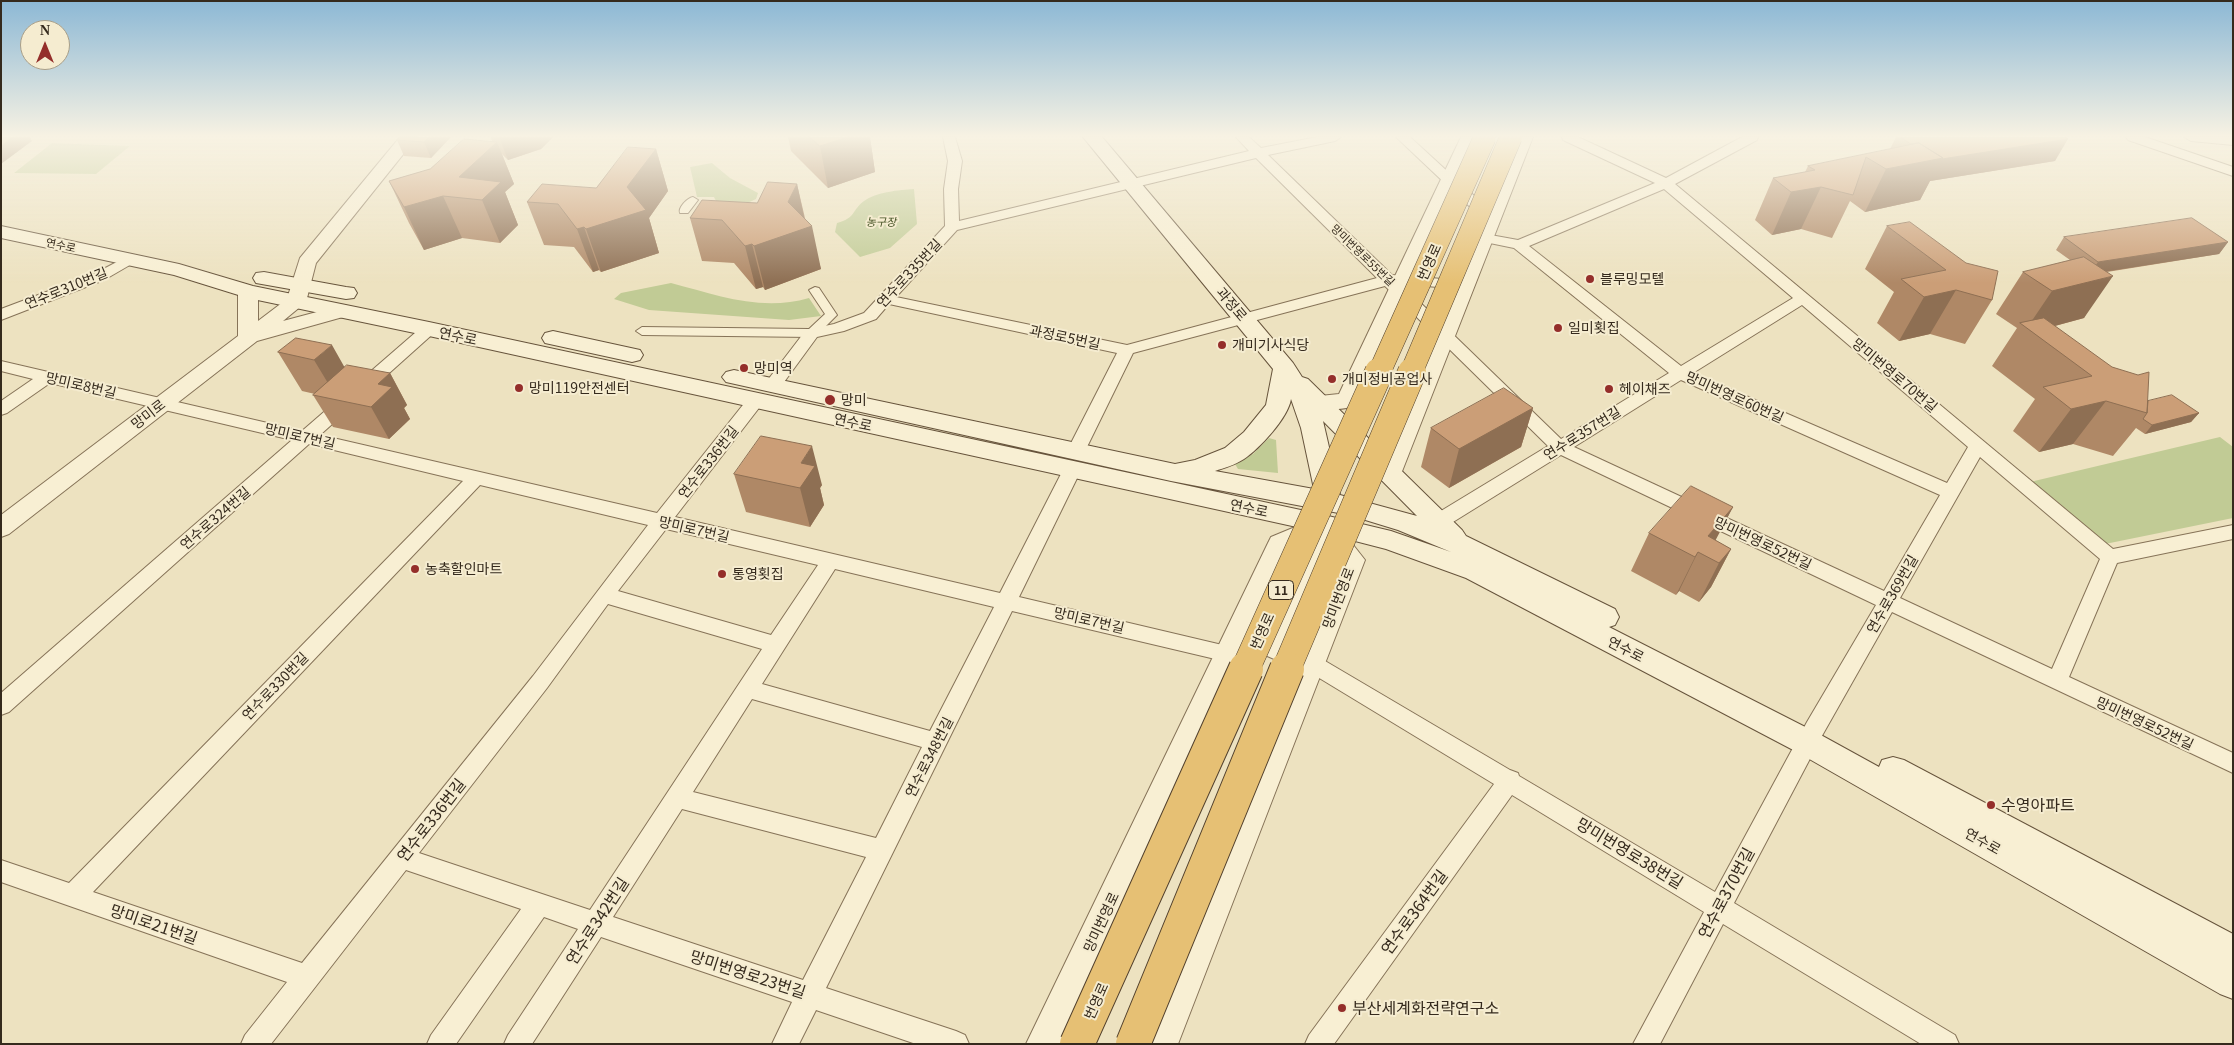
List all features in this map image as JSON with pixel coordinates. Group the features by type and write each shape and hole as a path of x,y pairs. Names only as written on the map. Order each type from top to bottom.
{"highway":[{"name":"번영로","path":"1077,1044 1463,186"},
{"name":"번영로","path":"1133,1044 1326,576 1490,186"}],"main road":[{"name":"과정로","path":"1134,186 1285,368 1302,396 1313,428 1327,513"},
{"name":"연수로","path":"1,232 178,270 299,293 1074,461 1327,513 1408,524 1462,546 1537,582 1811,736 2233,982"},
{"name":"연수로","path":"178,270 248,292 299,293 343,311 430,330 765,393"},
{"path":"1285,368 1462,546"},
{"path":"1174,472 1199,468 1234,454 1253,438 1278,407 1285,368"},
{"name":"연수로","path":"1074,461 1174,472 1327,513 1391,541 1476,571 1811,736 2233,953"}],"street":[{"path":"299,293 307,262 369,186"},
{"name":"연수로335번길","path":"812,333 838,328 870,316 952,227 951,186"},
{"path":"952,227 1121,186"},
{"name":"망미번영로55번길","path":"1294,186 1397,283 1445,336"},
{"path":"1318,402 1347,401 1397,283 1446,186"},
{"path":"1455,186 1492,220"},
{"path":"1390,474 1506,186"},
{"path":"1485,238 1520,245 1659,186"},
{"name":"망미번영로70번길","path":"1669,186 2110,557"},
{"path":"684,211 693,200"},
{"name":"망미번영로60번길","path":"1520,245 1680,373 1950,492"},
{"name":"연수로310번길","path":"1,315 99,277 130,260"},
{"name":"과정로5번길","path":"886,299 1127,350 1243,318 1397,283 1467,284"},
{"path":"765,393 812,333 831,315 815,290"},
{"path":"248,292 248,337 343,311"},
{"name":"망미로","path":"1,528 248,337 299,293"},
{"name":"연수로357번길","path":"1438,522 1804,298"},
{"name":"연수로324번길","path":"1,706 430,330"},
{"path":"642,331 812,333"},
{"name":"망미번영로52번길","path":"1445,336 1559,447 2233,764"},
{"path":"1074,461 1127,350"},
{"name":"망미로8번길","path":"1,366 160,404"},
{"path":"1,409 47,377"},
{"name":"연수로336번길","path":"254,1044 540,682 661,522 765,393"},
{"name":"망미로7번길","path":"160,404 1228,654"},
{"name":"연수로369번길","path":"1811,736 1978,445"},
{"name":"연수로348번길","path":"785,1044 1007,601 1074,461"},
{"name":"연수로330번길","path":"73,896 477,477"},
{"path":"1313,664 1274,648 1320,542 1327,513"},
{"name":"망미번영로","path":"1043,1044 1280,543 1327,513 1353,560 1161,1044"},
{"path":"2057,681 2110,557 2233,532"},
{"name":"연수로342번길","path":"517,1044 831,560"},
{"path":"604,595 776,645"},
{"name":"망미번영로38번길","path":"1313,664 1510,780 1946,1044"},
{"path":"747,689 936,742"},
{"name":"연수로370번길","path":"1646,1044 1811,736"},
{"name":"연수로364번길","path":"1318,1044 1510,780"},
{"path":"677,798 882,850"},
{"name":"망미번영로23번길","path":"401,858 956,1044"},
{"name":"망미로21번길","path":"1,871 307,977"},
{"path":"440,1044 539,904"}],"green space":[{"path":"694,186 744,186 758,193 756,199 732,210 716,201 714,197 697,197"},
{"name":"농구장","path":"914,189 917,224 890,248 860,257 835,232 837,223 847,219 869,198 888,192"},
{"path":"671,283 722,297 756,303 791,302 809,298 821,316 789,320 649,310 614,299 621,293"},
{"path":"2220,437 2233,447 2233,518 2105,544 2030,482"},
{"path":"1269,438 1276,440 1278,473 1238,469 1235,464 1253,454"}],"building":[{"path":"392,186 497,186 482,200 443,196 404,207"},
{"path":"541,186 596,188 598,186 628,186 646,210 586,229 584,227 577,229 558,204 527,202"},
{"path":"766,186 796,186 788,202 812,226 754,246 752,244 745,246 722,220 690,218 702,200 757,203"},
{"path":"1783,186 1856,186 1853,195 1821,187 1791,192"},
{"path":"2192,218 2228,242 2098,262 2064,237"},
{"path":"1910,222 1966,263 1998,271 1992,300 1956,290 1924,297 1901,279 1946,270 1887,226"},
{"path":"2084,257 2113,276 2052,291 2023,272"},
{"path":"2044,318 2112,367 2138,375 2149,372 2147,413 2106,401 2071,409 2043,387 2092,376 2020,323"},
{"path":"296,338 332,345 314,360 278,352"},
{"path":"347,365 390,373 378,384 392,387 371,407 313,395"},
{"path":"1504,388 1533,408 1459,449 1431,428"},
{"path":"2172,395 2199,413 2152,425 2143,419 2147,413 2148,401"},
{"path":"761,436 812,446 801,463 815,466 800,488 734,474"},
{"path":"1691,486 1733,507 1708,536 1731,549 1719,563 1698,552 1695,557 1649,533"}],"place":[{"name":"블루밍모텔","path":"1590,279"},
{"name":"일미횟집","path":"1558,328"},
{"name":"개미기사식당","path":"1222,345"},
{"name":"망미역","path":"744,368"},
{"name":"개미정비공업사","path":"1332,379"},
{"name":"망미119안전센터","path":"519,388"},
{"name":"헤이채즈","path":"1609,389"},
{"name":"망미","path":"830,400"},
{"name":"농축할인마트","path":"415,569"},
{"name":"통영횟집","path":"722,574"},
{"name":"수영아파트","path":"1991,805"},
{"name":"부산세계화전략연구소","path":"1342,1008"}]}
